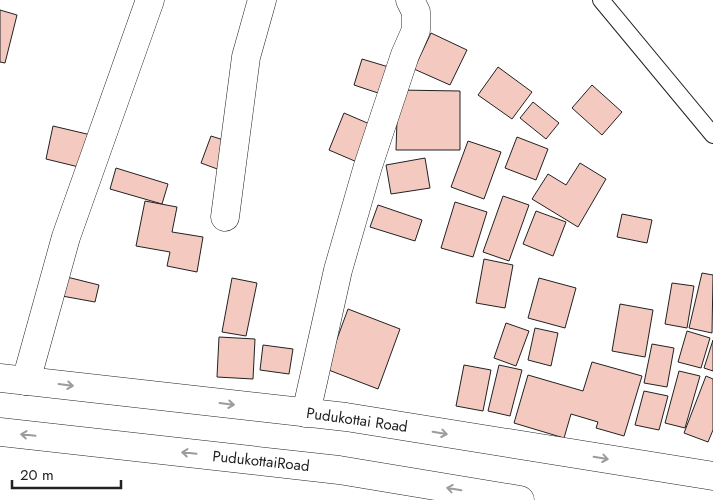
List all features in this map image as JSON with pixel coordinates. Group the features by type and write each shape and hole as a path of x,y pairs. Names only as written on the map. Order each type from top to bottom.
{"main road":[{"path":"13,380 150,0"},
{"path":"225,218 246,57 262,0"},
{"path":"306,413 338,270 368,166 405,55 416,30 416,12 410,0"},
{"name":"Pudukottai Road","path":"13,380 346,418 713,476"},
{"name":"PudukottaiRoad","path":"0,432 339,470 520,500"}],"lane":[{"path":"601,0 713,135"}],"building":[{"path":"0,10 17,15 5,63 0,62"},
{"path":"431,33 467,50 450,85 414,69"},
{"path":"362,59 392,68 384,95 354,85"},
{"path":"498,67 532,92 512,119 478,95"},
{"path":"592,85 622,112 602,135 572,108"},
{"path":"398,90 460,91 460,150 396,150"},
{"path":"533,102 559,123 546,139 520,118"},
{"path":"344,113 372,125 357,162 329,150"},
{"path":"53,126 91,135 83,168 46,159"},
{"path":"211,136 230,142 220,170 201,163"},
{"path":"517,137 548,149 536,180 505,168"},
{"path":"468,141 501,152 484,199 451,187"},
{"path":"425,158 430,188 391,194 386,165"},
{"path":"580,163 606,179 578,227 532,199 548,174 566,185"},
{"path":"116,168 168,184 162,204 110,189"},
{"path":"503,196 529,205 509,261 483,252"},
{"path":"145,201 177,207 172,232 203,237 197,272 167,266 170,252 136,246"},
{"path":"455,202 487,212 473,257 441,248"},
{"path":"378,205 422,220 415,241 370,227"},
{"path":"536,211 566,222 553,256 523,244"},
{"path":"622,214 652,220 647,243 617,237"},
{"path":"484,259 513,265 505,308 476,303"},
{"path":"702,273 713,275 712,333 689,328"},
{"path":"67,277 99,285 95,302 62,296"},
{"path":"232,278 257,283 246,336 222,332"},
{"path":"539,278 576,288 565,328 528,318"},
{"path":"672,283 694,286 687,328 665,324"},
{"path":"620,304 653,310 645,357 612,351"},
{"path":"348,309 400,329 378,389 326,369"},
{"path":"506,323 529,331 516,366 494,358"},
{"path":"535,328 558,333 551,366 528,360"},
{"path":"687,331 710,338 701,368 678,362"},
{"path":"219,337 255,339 253,379 217,377"},
{"path":"713,340 713,371 704,368"},
{"path":"652,344 674,348 667,387 644,383"},
{"path":"263,345 293,349 289,374 260,370"},
{"path":"592,362 642,376 624,436 596,428 598,422 571,414 564,438 514,423 528,375 583,391"},
{"path":"464,365 491,370 483,411 456,406"},
{"path":"499,365 522,370 510,416 488,411"},
{"path":"679,371 700,376 685,428 665,423"},
{"path":"706,376 713,379 713,430 708,442 684,433"},
{"path":"644,391 668,396 659,430 635,425"}]}
